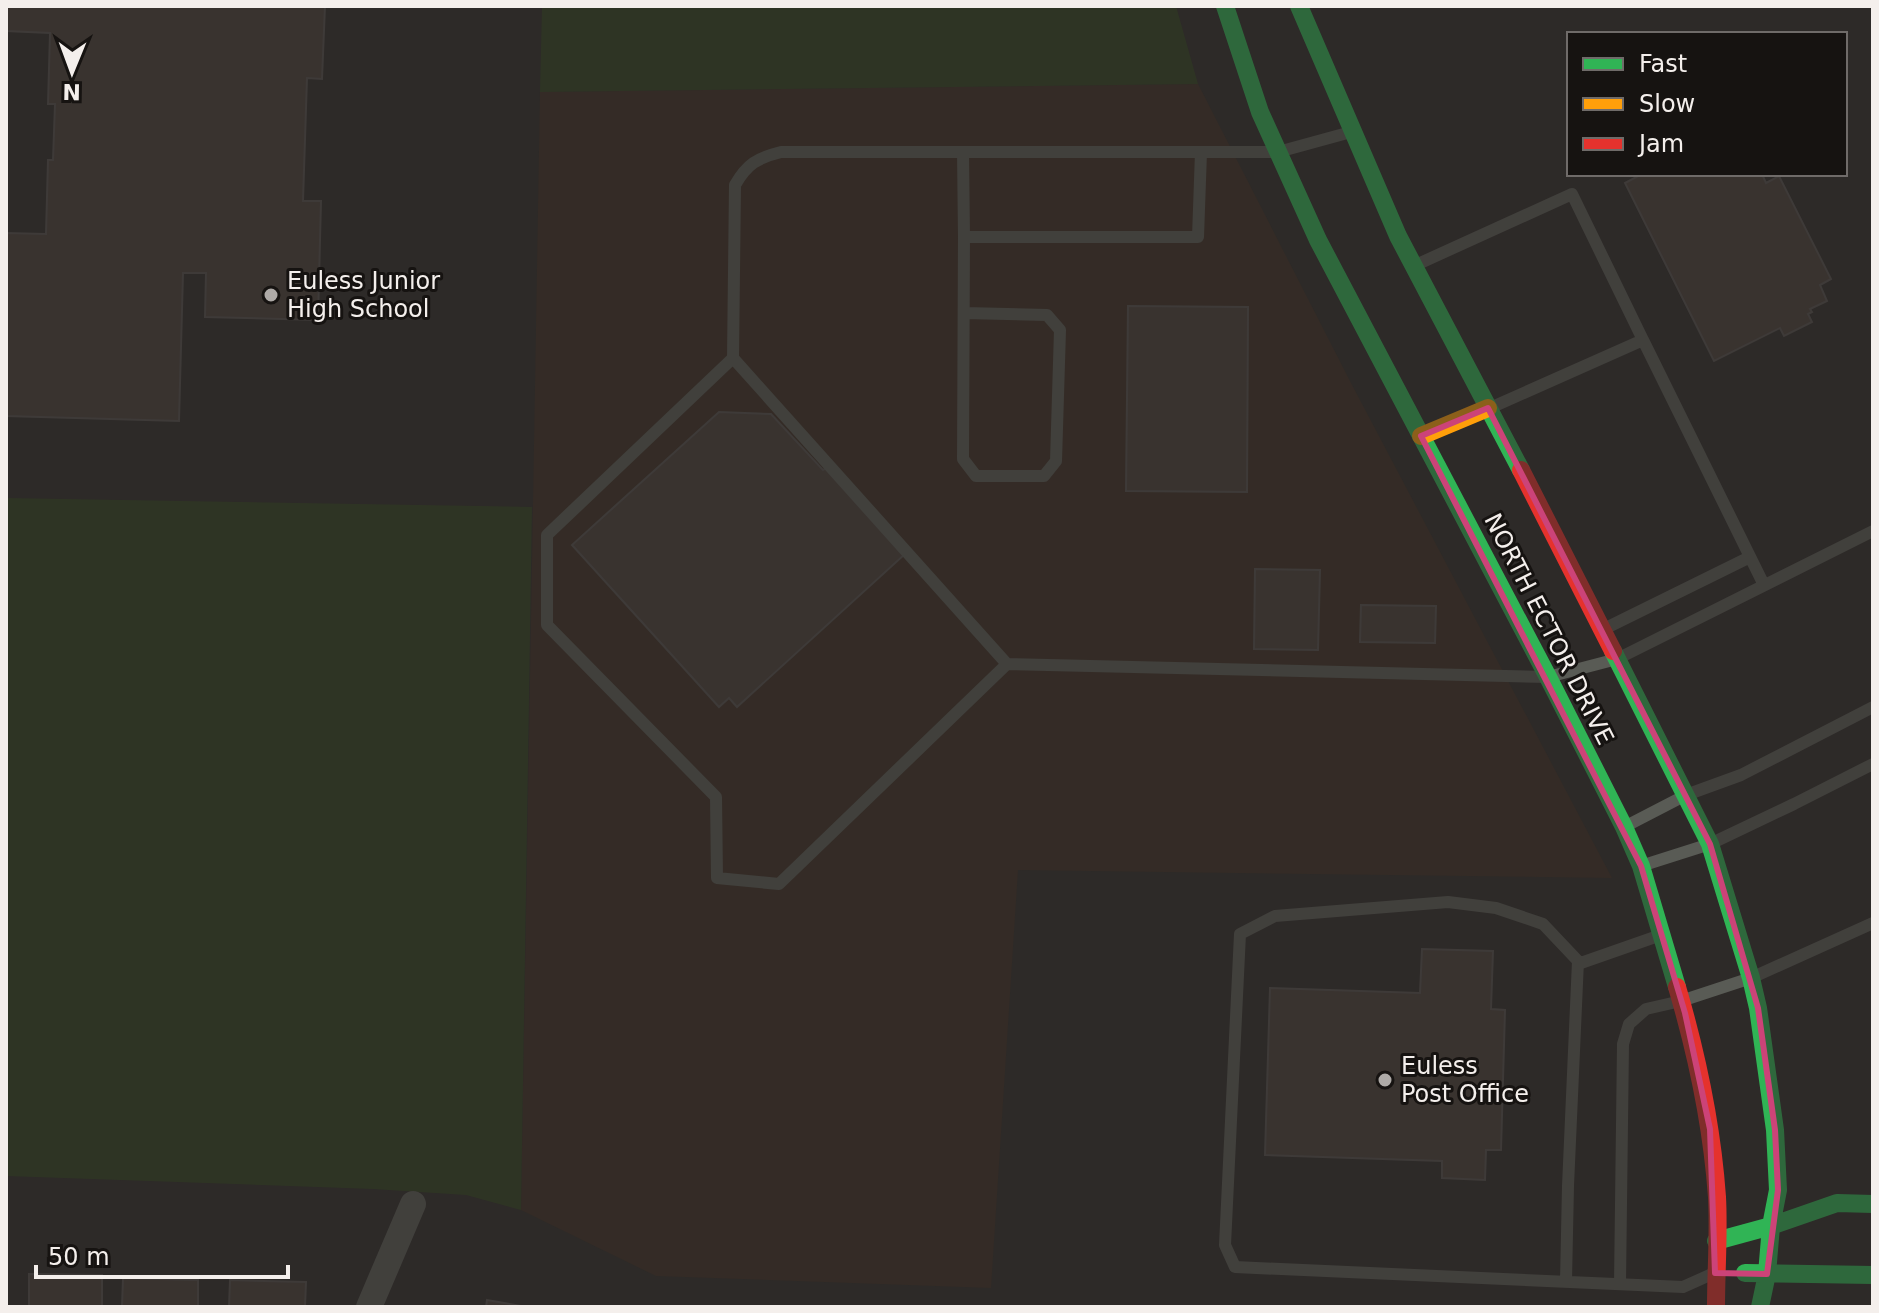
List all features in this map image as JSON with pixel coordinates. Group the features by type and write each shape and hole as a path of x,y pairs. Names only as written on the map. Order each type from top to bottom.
{"street":[{"name":"NORTH ECTOR DRIVE","path":"1225,6 1260,112 1318,240 1548,677 1641,866 1681,1001 1710,1129 1717,1199 1716,1307"},
{"name":"NORTH ECTOR DRIVE","path":"1299,6 1398,236 1710,844 1758,1008 1775,1130 1778,1190 1760,1307"},
{"path":"1421,436 1488,408"},
{"path":"1716,1241 1837,1203 1873,1204"},
{"path":"369,1307 413,1204"},
{"path":"1715,1273 1873,1275"}],"lane":[{"path":"1007,664 733,358 735,185 744,170 761,157 781,152 1278,152 1354,131"},
{"path":"963,152 963,459 976,476 1044,476 1056,461 1060,330 1047,315 964,313"},
{"path":"964,237 1198,237 1201,152"},
{"path":"1414,266 1572,194 1764,585"},
{"path":"1488,408 1643,340"},
{"path":"733,358 547,535 547,625 716,797 717,878 779,884 1007,664 1548,677 1617,659 1873,531"},
{"path":"1602,630 1750,557"},
{"path":"1624,827 1686,795 1741,775 1873,707"},
{"path":"1641,866 1710,844 1873,764"},
{"path":"1566,1281 1578,961 1543,924 1496,908 1448,902 1275,916 1240,934 1225,1245 1235,1267 1683,1287 1715,1273"},
{"path":"1620,1284 1623,1044 1629,1024 1646,1009 1751,978 1873,923"},
{"path":"1578,964 1661,935"}],"highlighted area":[{"path":"1488,408 1710,844 1758,1008 1775,1130 1778,1190 1767,1274 1715,1273 1710,1129 1685,1013 1641,866 1421,436"}],"shaded area":[{"path":"1198,84 1351,383 1612,878 1018,870 991,1288 656,1276 521,1210 540,92"}],"green space":[{"path":"542,6 1176,6 1198,84 540,92"},
{"path":"6,498 532,507 521,1210 466,1195 6,1176"}],"building":[{"path":"6,6 325,6 322,79 307,78 303,201 321,201 318,320 205,317 206,273 183,273 179,421 6,416 6,233 46,234 48,160 53,160 55,104 48,104 50,33 6,31"},
{"path":"1638,176 1763,176 1766,183 1779,176 1831,279 1820,285 1827,301 1810,309 1812,312 1808,314 1812,322 1784,336 1780,328 1714,361 1625,183"},
{"path":"1128,306 1248,307 1247,492 1126,491"},
{"path":"719,412 771,414 905,554 737,707 729,698 719,707 572,545"},
{"path":"1255,569 1320,570 1318,650 1254,649"},
{"path":"1361,605 1436,606 1435,643 1360,642"},
{"name":"Euless Post Office","path":"1422,949 1493,951 1491,1009 1505,1010 1501,1150 1486,1150 1485,1180 1442,1178 1442,1161 1265,1155 1270,988 1420,993"},
{"path":"29,1274 102,1275 102,1307 29,1307"},
{"path":"123,1278 198,1280 198,1307 122,1307"},
{"path":"230,1280 306,1282 305,1307 229,1307"},
{"path":"487,1300 527,1307 486,1307"}],"traffic: fast":[{"path":"1225,6 1260,112 1318,240 1624,827 1641,866 1677,987"},
{"path":"1299,6 1398,236 1521,470"},
{"path":"1613,651 1710,844 1758,1008 1775,1130 1778,1190 1760,1307"},
{"path":"1716,1241 1837,1203 1873,1204"},
{"path":"1745,1273 1873,1275"}],"traffic: slow":[{"path":"1421,436 1488,408"}],"traffic: jam":[{"path":"1521,470 1613,651"},
{"path":"1677,987 1697,1065 1715,1170 1718,1211 1716,1307"}],"place":[{"name":"Euless Junior High School","path":"271,295"},
{"name":"Euless Post Office","path":"1385,1080"}]}
